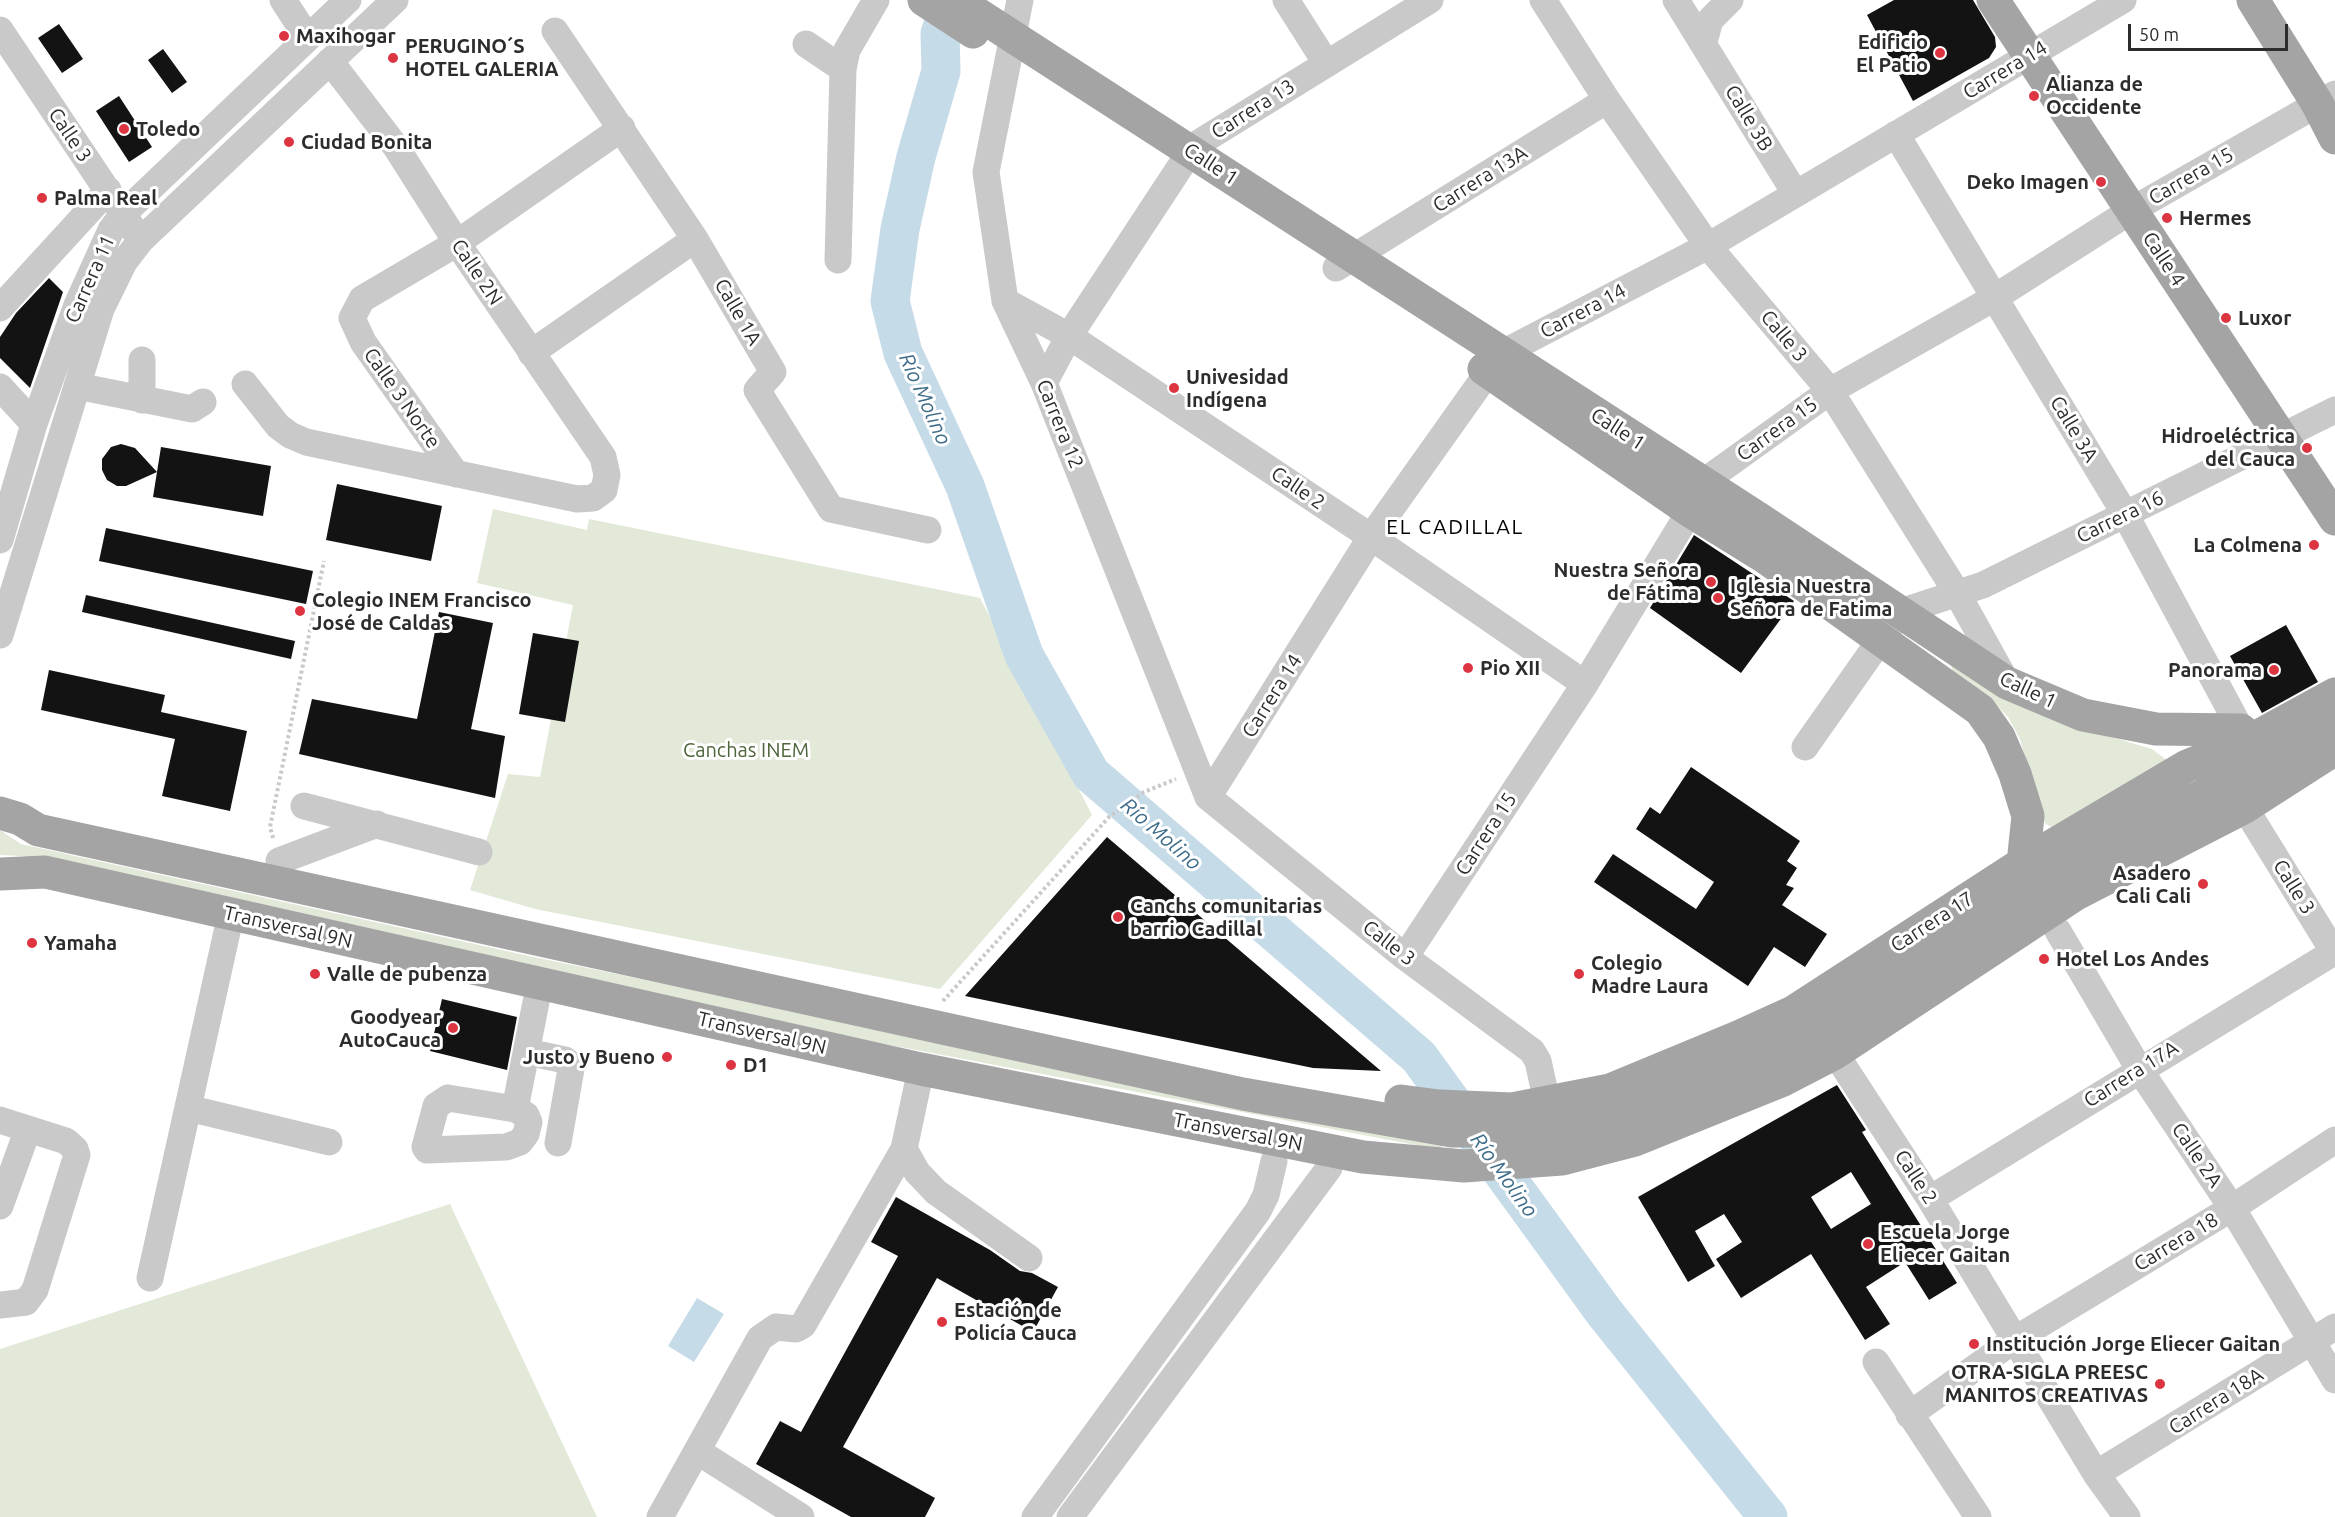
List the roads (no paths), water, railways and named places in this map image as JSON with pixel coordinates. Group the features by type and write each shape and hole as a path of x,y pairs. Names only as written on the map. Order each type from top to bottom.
{"main road":[{"name":"Calle 1","path":"924,0 998,39 1185,156 1696,497 1900,612 2007,683 2084,715 2116,723 2156,729 2246,735"},
{"name":"Calle 1","path":"956,0 998,39"},
{"name":"Calle 4","path":"1993,0 2335,519"},
{"path":"2253,0 2326,99 2335,138"},
{"name":"Calle 1","path":"1696,497 1766,558 1980,710 1999,737 2015,774 2028,816 2023,863"},
{"name":"Carrera 17","path":"1511,1120 1547,1102 1610,1090 1793,1012 2023,863 2187,766 2246,735 2335,694"},
{"name":"Carrera 17","path":"1511,1120 1557,1127 1629,1108 1767,1051 1812,1029 2065,872 2335,722"},
{"path":"1835,1053 2076,894 2245,807 2335,749"},
{"path":"1835,1053 1851,1055 2058,931 2253,821 2335,769"},
{"name":"Transversal 9N","path":"10,816 42,809 1101,1049 1446,1118"},
{"name":"Transversal 9N","path":"10,816 49,833 1243,1094 1446,1118 1511,1120"},
{"name":"Transversal 9N","path":"0,876 45,872 229,924 920,1078 1363,1156 1464,1167 1562,1159 1635,1140 1781,1081 1835,1053"},
{"path":"229,924 536,1002 920,1078 1274,1161 1419,1182 1464,1167"},
{"path":"1101,1049 1135,1070"}],"street":[{"path":"283,0 307,37"},
{"name":"Carrera 11","path":"0,540 34,424 77,305 102,246 123,214 348,0"},
{"path":"0,635 101,309 124,262 141,240 395,0"},
{"path":"838,260 843,69 848,50 876,0"},
{"path":"998,39 1020,0"},
{"path":"1286,0 1326,63"},
{"name":"Carrera 13","path":"1044,383 1069,336 1185,156 1326,63 1430,0"},
{"name":"Calle 3","path":"1544,0 1607,100 1708,246 1830,391 1957,593 2007,683"},
{"name":"Calle 3B","path":"1676,0 1704,42 1795,194"},
{"path":"1704,42 1710,20 1730,0"},
{"name":"Carrera 14","path":"1208,797 1371,537 1495,363 1708,246 2123,0"},
{"name":"Calle 3","path":"0,30 141,240"},
{"name":"Calle 1A","path":"555,31 695,239 773,372 757,390 831,509 928,530"},
{"name":"Carrera 12","path":"998,39 986,172 1005,301 1044,383 1208,797"},
{"path":"806,44 843,69"},
{"name":"Calle 2N","path":"330,61 396,147 457,243 603,457 608,475 604,490 593,498 577,499 456,474"},
{"name":"Carrera 15","path":"1405,957 1585,684 1696,497 1830,391 1994,298 2132,210 2326,99"},
{"name":"Carrera 13A","path":"1345,263 1607,100"},
{"path":"457,243 622,128"},
{"name":"Calle 3A","path":"1896,134 2125,514 2246,735"},
{"path":"0,308 108,190"},
{"path":"531,353 695,239"},
{"name":"Calle 3 Norte","path":"456,474 363,342 352,318 363,299 457,243"},
{"name":"Calle 2","path":"1005,301 1069,336 1371,537 1585,684"},
{"path":"142,360 142,400"},
{"path":"245,384 278,426 290,435 306,442 456,474"},
{"path":"77,386 192,410 203,402"},
{"path":"0,387 34,424"},
{"name":"Carrera 16","path":"1900,612 1983,585 2335,410"},
{"path":"1805,747 1900,612"},
{"name":"Calle 3","path":"1208,797 1405,957 1532,1051 1538,1061 1547,1102"},
{"path":"304,806 479,852"},
{"name":"Calle 3","path":"2253,821 2334,953"},
{"path":"279,861 377,824"},
{"path":"150,1278 229,924"},
{"name":"Calle 2A","path":"2058,931 2139,1069 2232,1208 2335,1380"},
{"name":"Carrera 17A","path":"1930,1199 2139,1069 2334,953"},
{"path":"515,1109 536,1002"},
{"path":"526,1052 565,1060 571,1069 558,1143"},
{"name":"Calle 2","path":"1835,1053 1930,1199 2096,1474 2127,1517"},
{"path":"660,1517 760,1338 776,1327 796,1329 803,1325 904,1149 920,1078"},
{"path":"188,1108 329,1142"},
{"path":"0,1120 71,1144 75,1149 76,1161 35,1290 26,1302 0,1305"},
{"path":"0,1206 28,1129"},
{"name":"Carrera 18","path":"1909,1415 2014,1340 2232,1208 2335,1140"},
{"path":"904,1149 917,1172 936,1192 1029,1258"},
{"path":"1035,1517 1258,1211 1266,1195 1274,1161"},
{"path":"1070,1517 1329,1168"},
{"name":"Carrera 18A","path":"2096,1474 2335,1327"},
{"path":"1876,1362 1978,1517"},
{"path":"697,1451 801,1517"}],"water":[{"path":"697,1298 724,1314 694,1362 668,1346"}],"waterway":[{"name":"Río Molino","path":"954,0 940,33 941,71 916,157 900,229 890,301 903,353 965,486 1024,655 1091,774 1419,1057 1604,1312 1768,1517"}],"place":[{"name":"Maxihogar","path":"284,36"},
{"name":"Edificio El Patio","path":"1940,53"},
{"name":"PERUGINO´S HOTEL GALERIA","path":"393,58"},
{"name":"Alianza de Occidente","path":"2034,96"},
{"name":"Toledo","path":"124,129"},
{"name":"Ciudad Bonita","path":"289,142"},
{"name":"Deko Imagen","path":"2101,182"},
{"name":"Palma Real","path":"42,198"},
{"name":"Hermes","path":"2167,218"},
{"name":"Luxor","path":"2226,318"},
{"name":"Univesidad Indígena","path":"1174,388"},
{"name":"Hidroeléctrica del Cauca","path":"2307,448"},
{"name":"La Colmena","path":"2314,545"},
{"name":"Nuestra Señora de Fátima","path":"1711,582"},
{"name":"Iglesia Nuestra Señora de Fatima","path":"1718,598"},
{"name":"Colegio INEM Francisco José de Caldas","path":"300,611"},
{"name":"Pio XII","path":"1468,668"},
{"name":"Panorama","path":"2274,670"},
{"name":"Asadero Cali Cali","path":"2203,884"},
{"name":"Canchs comunitarias barrio Cadillal","path":"1118,917"},
{"name":"Yamaha","path":"32,943"},
{"name":"Hotel Los Andes","path":"2044,959"},
{"name":"Valle de pubenza","path":"315,974"},
{"name":"Colegio Madre Laura","path":"1579,974"},
{"name":"Goodyear AutoCauca","path":"453,1028"},
{"name":"Justo y Bueno","path":"667,1057"},
{"name":"D1","path":"731,1065"},
{"name":"Escuela Jorge Eliecer Gaitan","path":"1868,1244"},
{"name":"Estación de Policía Cauca","path":"942,1322"},
{"name":"Institución Jorge Eliecer Gaitan","path":"1974,1344"},
{"name":"OTRA-SIGLA PREESC MANITOS CREATIVAS","path":"2160,1384"}],"district":[{"name":"EL CADILLAL","path":"1455,527"}],"park label":[{"name":"Canchas INEM","path":"746,750"}]}
